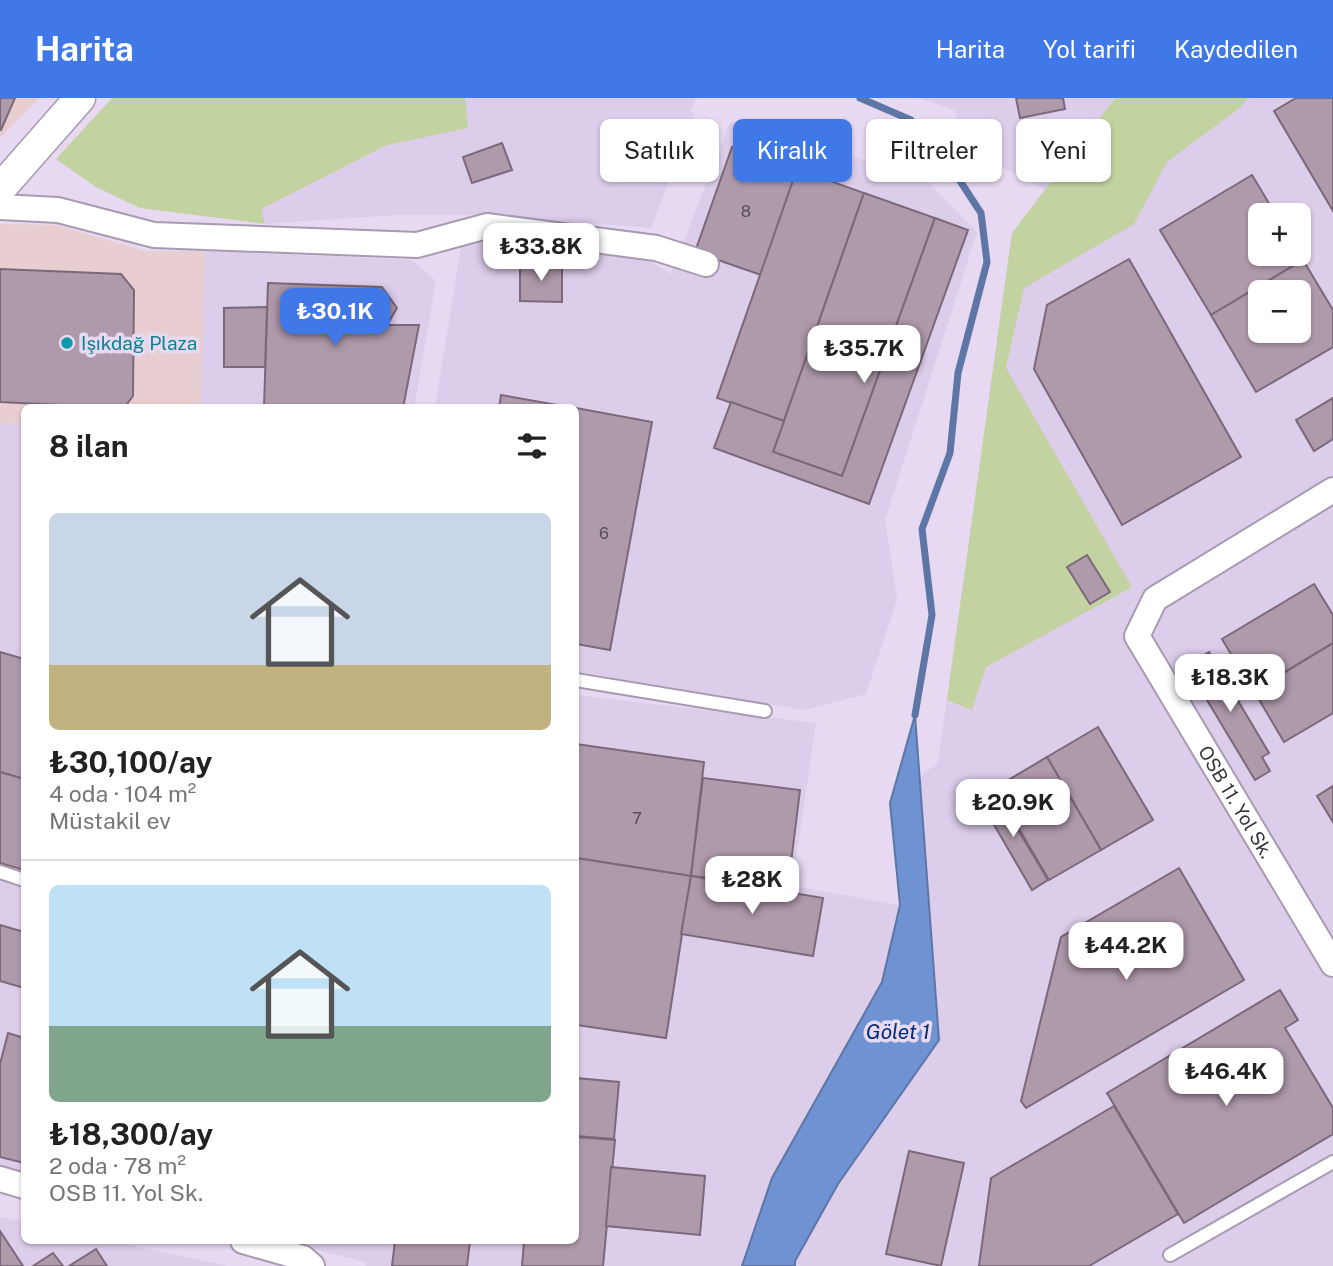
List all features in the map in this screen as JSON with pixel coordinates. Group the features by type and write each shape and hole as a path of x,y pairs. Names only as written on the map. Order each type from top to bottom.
{"street":[{"path":"0,189 80,98"},
{"path":"0,207 58,210 154,235 251,239 417,244 487,226 656,248 706,264"},
{"name":"OSB 11. Yol Sk.","path":"1333,490 1155,599 1136,636 1333,964"},
{"path":"0,1179 21,1185"},
{"path":"254,1244 303,1258 312,1266"}],"lane":[{"path":"579,680 765,711"},
{"path":"0,872 21,879"},
{"path":"1170,1255 1333,1162"}],"shaded area":[{"path":"0,98 39,98 0,138"},
{"path":"395,98 697,98 690,111 695,113 693,119 600,119 600,182 669,182 651,228 481,215 395,215 265,224 260,209 387,145"},
{"path":"917,98 1333,98 1333,1266 366,1266 366,1262 293,1244 579,1244 579,695 816,723 792,886 900,905 890,803 938,762 1012,233 1045,190 1030,182 1111,182 1111,119 1016,119 1016,175 1002,167 1002,119 955,119 956,110"},
{"path":"730,122 733,123 733,182 852,182 852,157 866,161 866,182 928,182 977,232 885,520 897,599 866,694 804,710 579,672 579,404 436,404 461,247 483,238 645,259 671,274 707,182 719,182 719,150"},
{"path":"0,224 57,225 145,251 205,251 201,404 21,404 21,424 0,423"},
{"path":"205,251 412,260 436,281 415,404 201,404"},
{"path":"0,423 21,424 21,1174 0,1169"},
{"path":"0,1217 21,1221 21,1244 125,1244 228,1266 0,1266"}],"green space":[{"path":"112,98 465,98 468,128 387,145 261,209 265,224 140,208 96,187 56,159"},
{"path":"1115,98 1249,98 1241,107 1167,162 1134,224 1024,288 1006,368 1132,587 986,667 972,710 947,700 1012,233 1051,182 1111,182 1111,119 1099,119"}],"water":[{"name":"Gölet 1","path":"915,715 939,1040 838,1184 795,1261 795,1266 742,1266 772,1178 882,982 900,905 890,803"}],"building":[{"path":"0,98 15,98 1,130 0,129"},
{"path":"1016,98 1063,98 1065,109 1020,118"},
{"path":"1296,98 1333,98 1333,211 1274,111"},
{"path":"502,143 512,170 472,183 463,157"},
{"path":"732,147 733,182 793,182 761,275 695,252"},
{"path":"1252,175 1269,203 1248,203 1248,266 1293,266 1270,280 1248,280 1248,293 1211,315 1160,230"},
{"path":"792,182 833,182 864,193 784,421 717,398"},
{"path":"864,193 935,218 842,476 773,452"},
{"path":"935,218 968,230 869,504 714,448 731,402 784,421 773,452 842,476"},
{"path":"1129,259 1241,457 1122,525 1034,369 1047,305"},
{"path":"520,265 562,265 562,302 520,301"},
{"path":"1293,266 1307,266 1333,310 1333,347 1256,392 1211,315 1248,293 1248,343 1311,343 1311,280 1270,280"},
{"name":"Işıkdağ Plaza","path":"0,269 121,274 134,290 133,396 127,404 0,402"},
{"path":"268,283 382,287 397,308 387,325 419,325 404,404 264,404"},
{"path":"267,307 265,367 224,367 224,308"},
{"path":"501,395 552,404 500,404"},
{"path":"1333,398 1333,439 1314,451 1296,420"},
{"path":"579,409 652,422 610,650 579,645"},
{"path":"1087,555 1110,592 1090,604 1067,567"},
{"path":"1314,584 1333,615 1333,643 1253,691 1222,639"},
{"path":"1333,643 1333,713 1284,742 1254,691"},
{"path":"0,652 21,658 21,778 0,772"},
{"path":"1209,652 1269,753 1262,757 1270,771 1255,780 1186,665"},
{"path":"1098,727 1153,820 1101,850 1047,757"},
{"path":"579,744 704,762 691,876 579,858"},
{"path":"1047,757 1101,850 1049,880 995,788"},
{"path":"0,772 21,778 21,869 0,863"},
{"path":"703,778 800,790 788,887 691,876"},
{"path":"1333,786 1333,822 1317,796"},
{"path":"993,788 1048,880 1032,890 978,797"},
{"path":"579,858 691,876 666,1038 579,1025"},
{"path":"1179,868 1244,980 1026,1108 1021,1101 1061,937"},
{"path":"691,876 823,898 813,956 681,934"},
{"path":"0,925 21,931 21,987 0,981"},
{"path":"1280,990 1298,1020 1285,1028 1333,1108 1333,1134 1184,1223 1107,1093"},
{"path":"8,1033 21,1037 21,1162 0,1157 0,1064"},
{"path":"579,1078 619,1082 614,1139 579,1136"},
{"path":"1114,1106 1178,1214 1089,1266 979,1266 991,1178"},
{"path":"579,1137 615,1140 603,1266 522,1266 524,1244 579,1244"},
{"path":"909,1151 964,1163 941,1266 886,1254"},
{"path":"611,1167 705,1176 700,1235 606,1226"},
{"path":"0,1231 23,1266 0,1266"},
{"path":"395,1244 470,1244 467,1266 392,1266"},
{"path":"96,1249 107,1266 69,1266"},
{"path":"53,1253 63,1266 33,1266"}],"waterway":[{"path":"860,98 911,120 945,158 981,213 987,262 958,373 950,453 922,529 932,615 915,715"}],"place":[{"name":"Işıkdağ Plaza","path":"67,343"}]}
